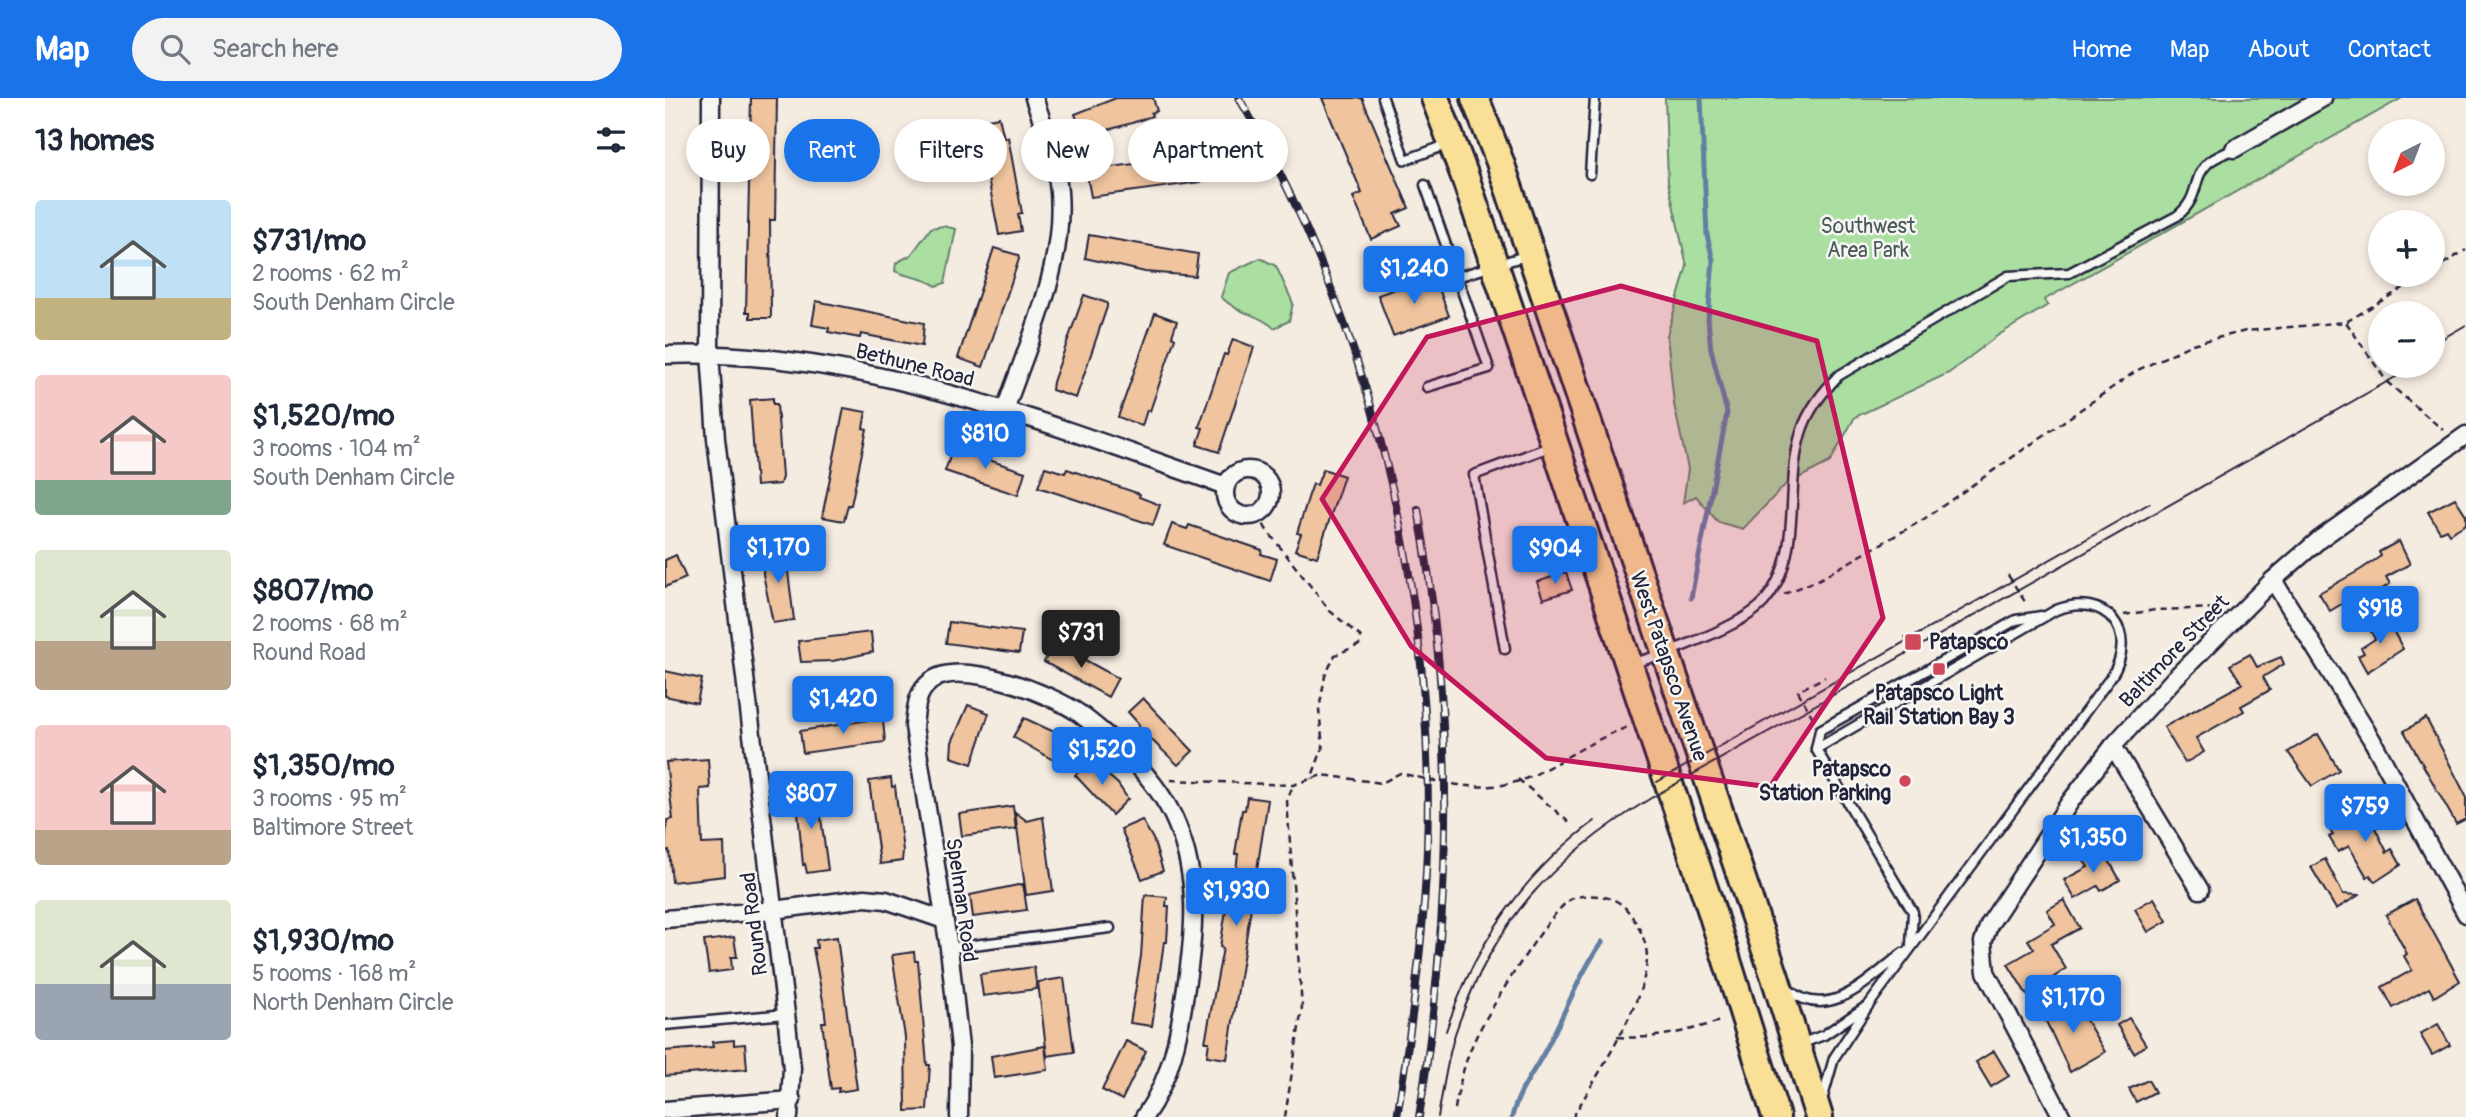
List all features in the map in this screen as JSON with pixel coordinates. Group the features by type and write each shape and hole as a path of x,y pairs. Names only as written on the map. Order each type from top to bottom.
{"main road":[{"name":"West Patapsco Avenue","path":"1435,98 1495,265 1710,906 1775,1113"},
{"name":"West Patapsco Avenue","path":"1475,98 1531,254 1775,977 1819,1117"},
{"path":"1710,906 1723,921 1760,1030 1797,1045 1776,1069 1775,1113"}],"street":[{"name":"Round Road","path":"711,98 710,353 722,507 786,1014 792,1100 789,1117"},
{"path":"1006,410 1050,276 1059,227 1059,191 1051,148 1034,98"},
{"path":"2234,149 2323,98"},
{"name":"Bethune Road","path":"665,355 710,353 797,362 865,372 927,386 1006,410 1226,486"},
{"name":"Baltimore Street","path":"2063,1117 1993,989 1983,956 1983,942 1989,925 2070,802 2113,746 2173,680 2273,579 2320,539 2463,443"},
{"path":"1251,470 1262,475 1269,484 1271,494 1267,506 1258,514 1247,516 1236,513 1229,505 1226,486 1232,477 1242,471 1251,470"},
{"path":"2273,579 2372,740 2466,914"},
{"name":"Spelman Road","path":"959,1117 960,1047 949,948 915,726 921,691 931,681 953,673 983,676 1048,696 1077,712 1106,736 1158,791"},
{"path":"2113,746 2200,890"},
{"path":"1144,1117 1170,1071 1179,1039 1194,936 1195,896 1187,855 1177,823 1158,791"},
{"path":"665,919 774,910 865,898 897,903 944,920"},
{"path":"665,1110 792,1100"}],"lane":[{"path":"1383,98 1405,160 1452,143"},
{"path":"1590,174 1595,98"},
{"path":"1628,664 1665,654 1749,615 1768,596 1788,552 1795,458 1801,434 1822,393 1838,376 2008,276 2069,273 2177,216 2188,207 2195,195 2201,172 2209,162 2234,149"},
{"path":"1425,186 1489,368 1427,387"},
{"path":"1457,277 1531,254"},
{"path":"1505,649 1473,475 1555,445"},
{"path":"1816,749 2066,606 2087,605 2102,610 2114,622 2123,641 2119,665 1868,1006 1830,1068 1819,1117"},
{"path":"1911,947 1913,912 1816,749 1820,730 2016,620 2047,615"},
{"path":"949,948 1110,928"},
{"path":"1775,977 1803,1000 1831,1002 1852,991 1911,947"},
{"path":"1797,1045 1825,1035 1868,1006"},
{"path":"665,1025 786,1014"}],"path":[{"path":"2445,263 2466,250"},
{"path":"1768,596 1781,596 1818,580 1921,521 2136,371 2192,344 2246,331 2346,322 2405,287"},
{"path":"2346,322 2387,382 2463,443"},
{"path":"1258,514 1266,529 1330,611 1361,637 1359,645 1335,655 1325,676 1319,710 1323,747 1311,779"},
{"path":"2008,575 2034,617"},
{"path":"2114,622 2127,612 2245,607"},
{"path":"1905,636 1915,652"},
{"path":"1820,730 1798,691 1825,677"},
{"path":"1158,791 1172,779 1293,785 1322,775 1382,783 1400,773 1447,785 1482,787 1529,777 1609,734 1647,720"},
{"path":"1518,779 1571,824"},
{"path":"1285,1117 1302,1008 1287,800 1293,785"},
{"path":"1455,1108 1459,1082 1476,1037 1520,963 1556,913 1571,898 1603,895 1626,907 1642,933 1647,956 1645,975 1617,1037 1573,1117"},
{"path":"1617,1037 1635,1039 1690,1031 1744,1013"}],"highlighted area":[{"path":"1621,286 1817,341 1883,618 1770,787 1546,758 1411,646 1322,499 1427,337"}],"green space":[{"name":"Southwest Area Park","path":"1665,98 2402,98 2044,300 2048,305 1997,336 1949,373 1855,417 1830,462 1785,485 1743,529 1718,522 1696,496 1683,503 1688,469 1674,404 1667,335 1687,266 1668,182"},
{"path":"943,226 956,229 945,283 936,286 895,271 896,263 911,255 931,228"},
{"path":"1260,258 1276,266 1293,303 1289,321 1274,328 1235,308 1221,297 1229,273"}],"building":[{"path":"751,98 777,98 775,220 770,220 771,318 750,318 750,312 746,312 749,182 770,182 770,119 751,119"},
{"path":"1116,98 1153,98 1157,111 1143,119 1128,119 1128,124 1114,128 1114,119 1077,119 1075,114"},
{"path":"1322,98 1362,98 1409,208 1395,214 1401,226 1371,239 1353,197 1362,193"},
{"path":"1008,137 1022,213 1018,214 1021,231 999,235 989,182 1007,182"},
{"path":"1128,165 1128,182 1201,182 1091,197 1088,182 1114,182 1114,167"},
{"path":"1089,235 1198,254 1195,276 1145,272 1085,258"},
{"path":"994,248 1018,255 1019,259 983,367 958,358"},
{"path":"1434,275 1449,316 1393,336 1378,295"},
{"path":"1084,295 1107,303 1107,307 1076,398 1052,390"},
{"path":"816,301 924,323 922,346 861,334 860,338 828,332 829,328 812,325"},
{"path":"1155,313 1177,321 1172,336 1175,338 1150,411 1147,410 1142,426 1118,417"},
{"path":"1233,339 1254,347 1219,452 1197,445 1203,428 1199,427 1224,354 1227,355"},
{"path":"773,398 773,404 777,404 782,477 780,484 756,486 750,400"},
{"path":"844,408 866,412 863,428 867,429 851,505 848,505 844,521 822,517"},
{"path":"953,448 1025,472 1018,495 945,471"},
{"path":"1045,467 1065,473 1067,469 1140,494 1139,497 1160,505 1153,525 1038,487"},
{"path":"1323,469 1344,476 1317,557 1295,550 1301,534 1297,533 1309,495 1313,484 1317,485"},
{"path":"2455,498 2466,515 2466,524 2449,534 2446,529 2440,532 2428,512"},
{"path":"1172,524 1187,529 1189,525 1262,550 1261,554 1277,559 1270,581 1164,545"},
{"path":"2399,541 2410,564 2386,577 2390,584 2369,597 2365,590 2330,611 2319,593 2360,570 2381,556 2379,552"},
{"path":"785,548 794,620 773,623 763,574 764,551"},
{"path":"676,555 686,578 665,587 665,560"},
{"path":"1566,572 1572,590 1543,599 1537,582"},
{"path":"2387,619 2403,649 2367,672 2358,656 2364,653 2361,648 2375,639 2369,628"},
{"path":"949,622 1022,632 1019,653 946,643"},
{"path":"871,632 873,652 833,661 801,662 798,641"},
{"path":"1054,643 1118,678 1108,697 1044,662"},
{"path":"2250,654 2257,667 2281,657 2284,664 2263,677 2270,690 2241,706 2244,711 2196,738 2204,752 2185,763 2164,727 2242,684 2230,665"},
{"path":"665,671 702,679 697,703 665,696"},
{"path":"1143,698 1193,751 1178,765 1140,729 1128,712"},
{"path":"968,705 989,713 972,764 951,757 952,742"},
{"path":"1024,718 1065,737 1063,740 1071,744 1060,764 1013,737"},
{"path":"2426,718 2466,796 2466,819 2456,824 2404,731"},
{"path":"874,719 883,720 885,742 803,753 800,731"},
{"path":"2318,734 2339,770 2312,786 2288,752"},
{"path":"708,759 710,788 700,789 702,844 724,843 725,876 672,882 669,850 665,851 667,820 673,819 666,762"},
{"path":"1091,760 1118,784 1128,799 1112,815 1075,775"},
{"path":"891,778 892,787 895,786 902,861 880,864 869,781"},
{"path":"817,788 828,870 807,873 805,864 803,865 796,791"},
{"path":"1247,797 1268,800 1227,1059 1207,1056 1209,1042 1205,1042 1223,948 1220,947 1227,904 1230,904 1235,878 1238,854 1235,854 1242,810 1245,810"},
{"path":"1013,806 1016,829 962,836 959,814"},
{"path":"2363,807 2368,808 2379,826 2375,828 2387,852 2392,849 2401,865 2375,882 2370,875 2367,877 2349,846 2338,852 2329,837 2333,835 2329,829"},
{"path":"1015,812 1027,821 1043,817 1053,891 1026,895"},
{"path":"1142,820 1153,839 1163,871 1142,879 1121,829"},
{"path":"2102,848 2120,880 2101,891 2098,886 2075,899 2064,880 2088,867 2083,859"},
{"path":"2325,859 2343,894 2359,895 2336,909 2311,867"},
{"path":"1023,884 1027,910 973,917 970,895"},
{"path":"1145,895 1167,897 1166,906 1169,906 1167,942 1164,942 1152,1026 1130,1023 1141,956"},
{"path":"2154,898 2167,921 2148,932 2135,909"},
{"path":"2415,899 2460,981 2434,997 2429,988 2393,1008 2382,987 2412,970 2404,956 2407,954 2386,915"},
{"path":"2064,900 2080,928 2051,944 2066,969 2027,995 2008,964 2034,949 2028,940 2055,924 2047,910"},
{"path":"734,937 737,957 731,957 732,970 709,973 704,941"},
{"path":"837,937 857,1089 838,1092 839,1088 831,1089 822,1022 826,1022 824,1006 813,948 817,948 816,940"},
{"path":"914,952 915,961 918,961 927,1065 930,1065 927,1110 906,1111 905,1037 892,955"},
{"path":"1034,967 1037,989 983,996 980,974"},
{"path":"1064,978 1074,1052 1047,1056 1038,982"},
{"path":"2073,998 2105,1052 2070,1072 2043,1015"},
{"path":"2129,1018 2146,1045 2134,1053 2117,1025"},
{"path":"2438,1024 2450,1045 2432,1055 2420,1034"},
{"path":"734,1040 734,1045 745,1044 747,1069 665,1076 665,1051 713,1047 712,1042"},
{"path":"1126,1041 1146,1051 1122,1100 1102,1090"},
{"path":"1045,1046 1048,1070 994,1078 991,1056"},
{"path":"1994,1051 2009,1076 1991,1087 1976,1062"},
{"path":"2148,1080 2155,1092 2136,1102 2129,1089"}],"waterway":[{"path":"1691,598 1727,413 1711,349 1708,320 1713,260 1707,235 1701,98"},
{"path":"1512,1117 1522,1090 1602,942"}],"tram line":[{"path":"2445,337 2466,325"},
{"path":"1438,1117 1455,1034 1470,994 1488,958 1530,896 1584,845 1651,798 2394,378"},
{"path":"1657,782 2150,503"},
{"path":"1446,1031 1471,970 1503,914 1544,865 1595,821"}],"railway":[{"path":"1239,98 1285,184 1325,273 1358,366 1385,460 1406,557 1420,654 1427,752 1427,849 1420,950 1397,1117"},
{"path":"1418,509 1439,663 1445,813 1438,963 1419,1117"}],"place":[{"name":"Patapsco","path":"1913,642"},
{"name":"Patapsco Light Rail Station Bay 3","path":"1939,669"},
{"name":"Patapsco Station Parking","path":"1905,781"}]}
